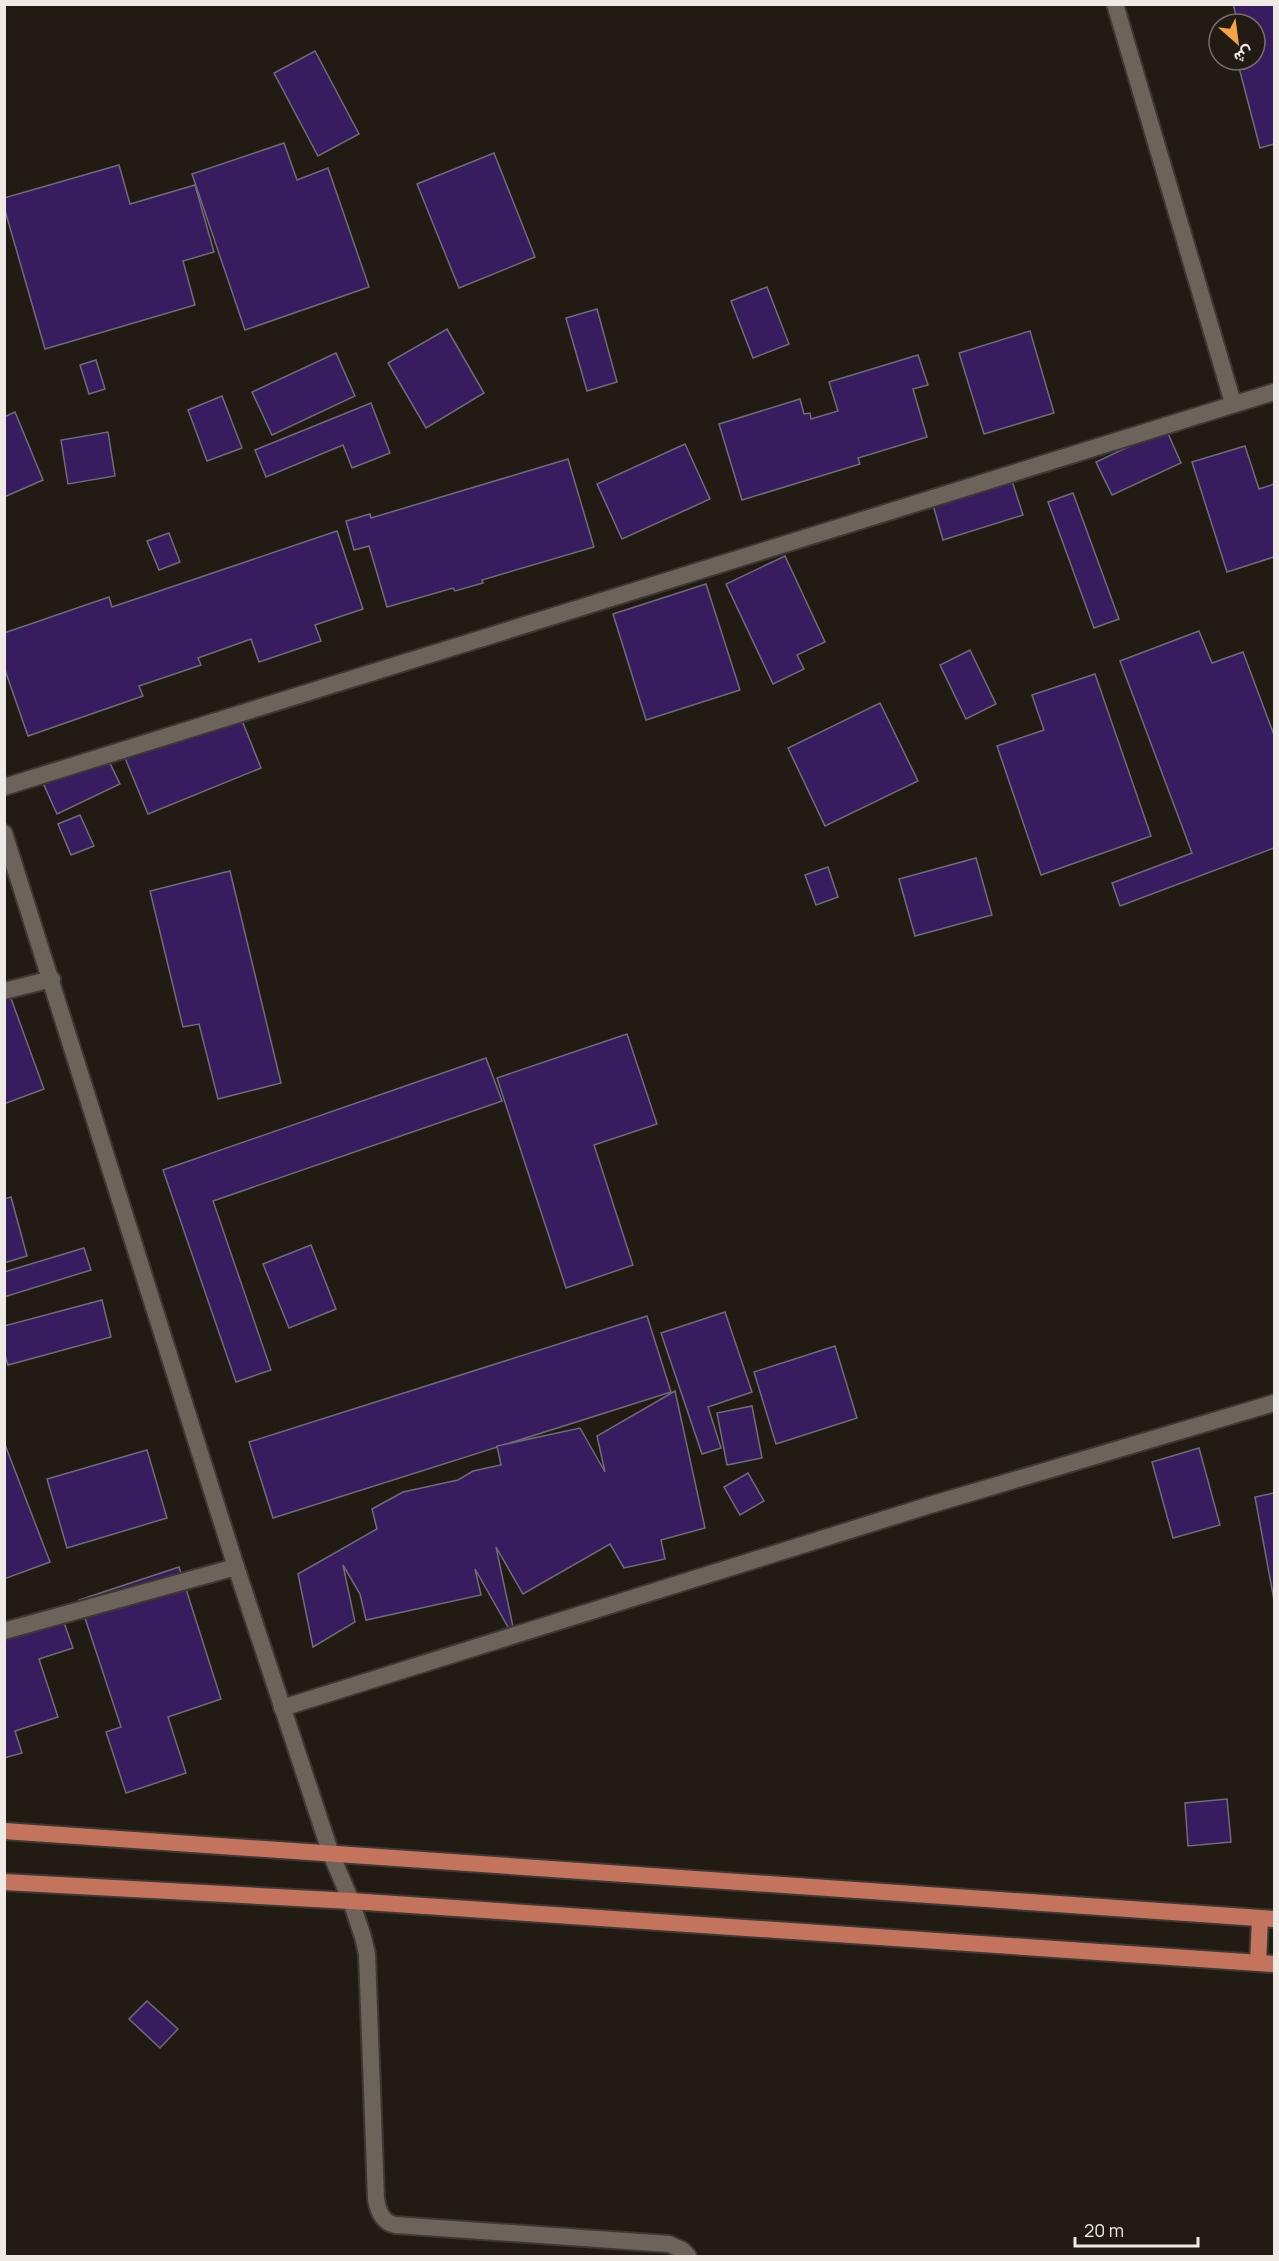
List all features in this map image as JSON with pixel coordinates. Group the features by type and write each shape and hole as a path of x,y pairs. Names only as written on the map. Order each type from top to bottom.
{"main road":[{"path":"4,1831 1267,1919 1266,1963 351,1901 4,1882"}],"street":[{"path":"1115,4 1233,403"},
{"path":"4,787 1233,403 1275,392"},
{"path":"4,833 236,1567 331,1854 363,1937 367,1954 376,2199 381,2215 386,2222 395,2225 669,2244 682,2250 688,2256"},
{"path":"4,992 52,979"},
{"path":"282,1707 930,1505 1275,1403"},
{"path":"4,1631 236,1567"}],"building":[{"path":"1233,4 1274,4 1274,144 1260,148 1240,72 1267,72 1267,12 1235,12"},
{"path":"315,51 359,134 318,156 274,73"},
{"path":"284,143 297,180 328,168 369,287 245,330 192,174"},
{"path":"494,153 535,257 459,288 417,184"},
{"path":"119,165 130,204 195,185 214,252 183,261 195,305 45,349 4,207 4,198"},
{"path":"767,287 789,344 753,358 731,301"},
{"path":"597,309 617,382 587,391 566,318"},
{"path":"447,329 484,393 426,428 388,363"},
{"path":"1030,331 1054,413 984,434 959,353"},
{"path":"336,353 355,396 272,435 252,392"},
{"path":"918,355 928,385 913,389 927,437 858,458 860,464 742,500 719,424 800,399 804,414 810,413 811,419 838,411 829,382"},
{"path":"96,360 105,389 89,394 80,365"},
{"path":"222,396 242,448 207,461 188,410"},
{"path":"371,403 390,453 352,468 343,445 266,477 255,450"},
{"path":"15,412 43,480 4,497 4,417"},
{"path":"1166,429 1181,463 1112,495 1096,462"},
{"path":"108,432 115,476 68,484 61,440"},
{"path":"685,444 710,499 622,539 597,484"},
{"path":"1245,446 1259,489 1274,484 1274,557 1227,572 1192,462"},
{"path":"568,459 594,547 482,580 483,583 455,591 453,588 387,607 369,546 354,550 346,521 370,514 371,518"},
{"path":"1012,481 1023,515 943,540 933,505"},
{"path":"1073,493 1119,619 1094,628 1048,502"},
{"path":"337,531 363,609 315,625 321,641 259,662 251,639 198,658 201,665 139,686 143,696 28,736 4,667 4,633 109,597 112,607"},
{"path":"169,533 180,562 159,570 147,541"},
{"path":"785,556 825,642 797,655 804,669 773,684 726,584"},
{"path":"706,584 740,690 646,720 613,614"},
{"path":"1199,631 1212,663 1243,652 1274,735 1274,848 1120,906 1112,883 1192,853 1120,661"},
{"path":"970,650 996,704 966,719 940,665"},
{"path":"1095,674 1151,836 1041,875 997,746 1044,730 1032,695"},
{"path":"880,703 918,781 825,826 788,748"},
{"path":"239,713 261,768 148,814 125,758"},
{"path":"105,753 120,784 57,814 43,783"},
{"path":"80,815 94,846 71,855 58,824"},
{"path":"976,858 992,915 915,936 899,879"},
{"path":"828,867 838,897 816,905 805,875"},
{"path":"230,871 281,1083 218,1099 199,1024 183,1027 150,891"},
{"path":"4,983 44,1089 4,1104"},
{"path":"627,1034 657,1124 594,1145 633,1265 566,1288 497,1078"},
{"path":"486,1058 502,1101 213,1201 271,1370 236,1382 163,1170"},
{"path":"11,1197 27,1256 4,1263 4,1199"},
{"path":"311,1245 336,1309 289,1328 263,1264"},
{"path":"84,1248 91,1270 4,1297 4,1272"},
{"path":"102,1300 111,1337 8,1365 4,1352 4,1326"},
{"path":"725,1312 752,1392 708,1407 721,1448 702,1454 661,1333"},
{"path":"647,1316 671,1392 273,1518 249,1442"},
{"path":"835,1346 857,1418 776,1444 754,1372"},
{"path":"675,1391 705,1528 661,1540 665,1559 624,1568 610,1544 523,1594 496,1547 516,1641 475,1569 481,1595 366,1620 360,1594 343,1565 355,1622 313,1647 298,1574 377,1529 372,1509 403,1492 458,1480 473,1471 501,1465 497,1446 580,1428 605,1472 597,1436"},
{"path":"752,1406 762,1458 727,1465 717,1413"},
{"path":"4,1442 50,1562 4,1579"},
{"path":"1199,1448 1220,1525 1173,1538 1152,1462"},
{"path":"147,1450 167,1518 67,1548 47,1479"},
{"path":"748,1473 764,1501 740,1515 724,1487"},
{"path":"1274,1493 1274,1600 1255,1497"},
{"path":"179,1567 221,1699 168,1717 186,1773 126,1793 106,1732 121,1727 79,1600"},
{"path":"60,1611 73,1648 39,1659 58,1717 15,1731 22,1753 4,1758 4,1630"},
{"path":"1227,1799 1231,1842 1188,1846 1185,1803"},
{"path":"147,2001 178,2029 160,2048 129,2019"}]}
